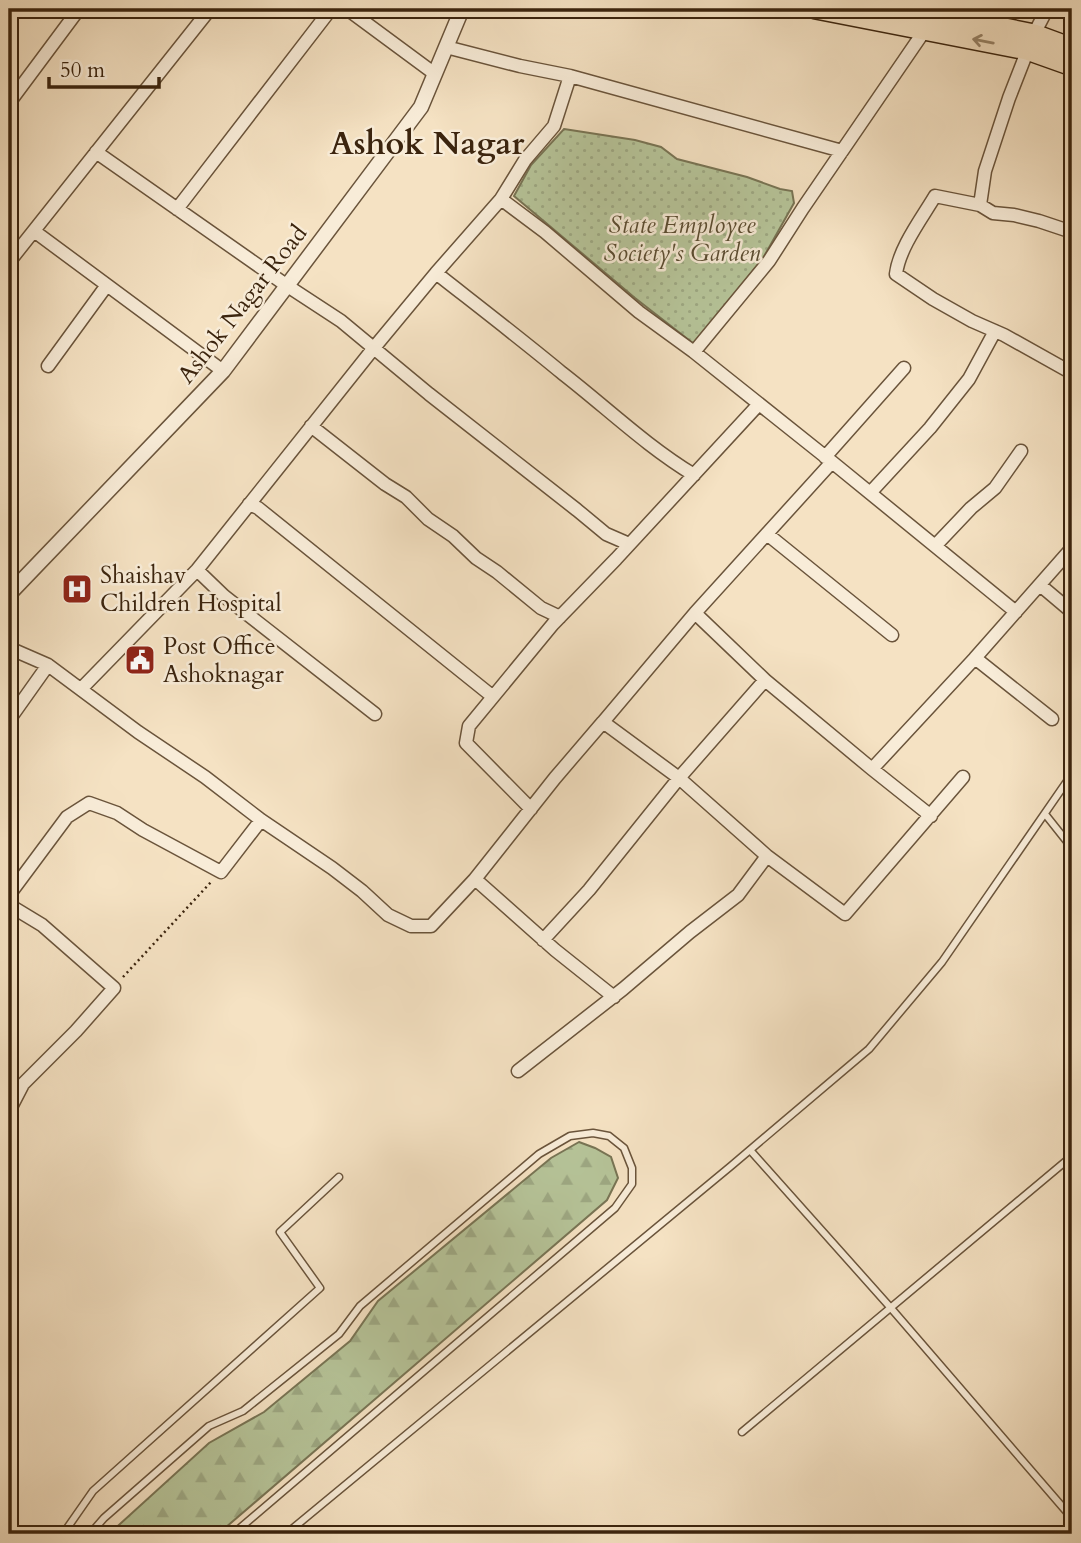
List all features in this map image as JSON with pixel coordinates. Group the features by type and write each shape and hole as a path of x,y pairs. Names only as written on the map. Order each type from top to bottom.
{"main road":[{"path":"816,9 929,22 1031,42 1072,47"},
{"path":"910,9 929,22"},
{"path":"1031,42 1072,66"}],"street":[{"path":"9,103 79,9"},
{"path":"9,262 210,9"},
{"path":"177,209 331,9"},
{"path":"347,9 435,74"},
{"name":"Ashok Nagar Road","path":"10,589 223,371 421,107 462,9"},
{"path":"980,205 985,171 1009,98 1046,9"},
{"path":"694,352 769,261 929,22"},
{"path":"446,47 570,76 842,150"},
{"path":"81,689 197,570 373,349 501,199 525,160 554,126 570,76"},
{"path":"96,152 341,321 606,534 629,544"},
{"path":"1072,232 1027,218 993,213 980,205 935,196 902,253 896,274 972,321 1072,373"},
{"path":"501,199 1016,612"},
{"path":"34,231 223,371"},
{"path":"436,273 669,460 694,475"},
{"path":"48,366 107,285"},
{"path":"870,493 930,428 969,379 995,331"},
{"path":"9,648 48,665 261,820 332,868 387,915 411,926 431,926 475,879 555,778 695,613 767,534 904,368"},
{"path":"531,809 466,743 469,726 559,617 759,404"},
{"path":"311,426 385,484 406,497 428,519 453,536 476,558 541,608 559,617"},
{"path":"935,546 971,508 995,488 1020,452"},
{"path":"249,504 258,508 492,696"},
{"path":"767,534 892,635"},
{"path":"872,769 1072,548"},
{"path":"197,570 224,596 375,714"},
{"path":"1040,585 1072,612"},
{"path":"695,613 765,680 931,816"},
{"path":"975,658 1052,719"},
{"path":"9,720 48,665"},
{"path":"543,940 589,890 679,778 765,680"},
{"path":"603,722 679,778 767,856 845,914 963,778"},
{"path":"9,895 67,817 89,803 117,813 221,872 261,820"},
{"path":"518,1071 614,997 738,895 767,856"},
{"path":"475,879 543,940 614,997"},
{"path":"9,905 42,925 114,988 23,1084 9,1111"}],"lane":[{"path":"286,1534 869,1049 942,962 1072,775"},
{"path":"1045,814 1072,848"},
{"path":"90,1534 104,1517 209,1426 243,1411 339,1334 360,1306 539,1154 570,1136 593,1133 609,1136 624,1148 632,1168 632,1184 615,1208 233,1534"},
{"path":"750,1150 1072,1518"},
{"path":"742,1432 1072,1156"},
{"path":"63,1534 93,1491 320,1288 280,1232 339,1177"}],"path":[{"path":"114,988 221,872"}],"green space":[{"name":"State Employee Society's Garden","path":"564,129 635,140 661,147 677,159 792,191 794,203 762,260 694,344 514,196 531,165"},
{"path":"579,1142 611,1157 618,1178 607,1200 218,1534 109,1534 209,1443 264,1412 350,1341 378,1301 551,1158"}],"place":[{"name":"Shaishav Children Hospital","path":"77,589"},
{"name":"Post Office Ashoknagar","path":"140,660"}],"district":[{"name":"Ashok Nagar","path":"427,143"}]}
